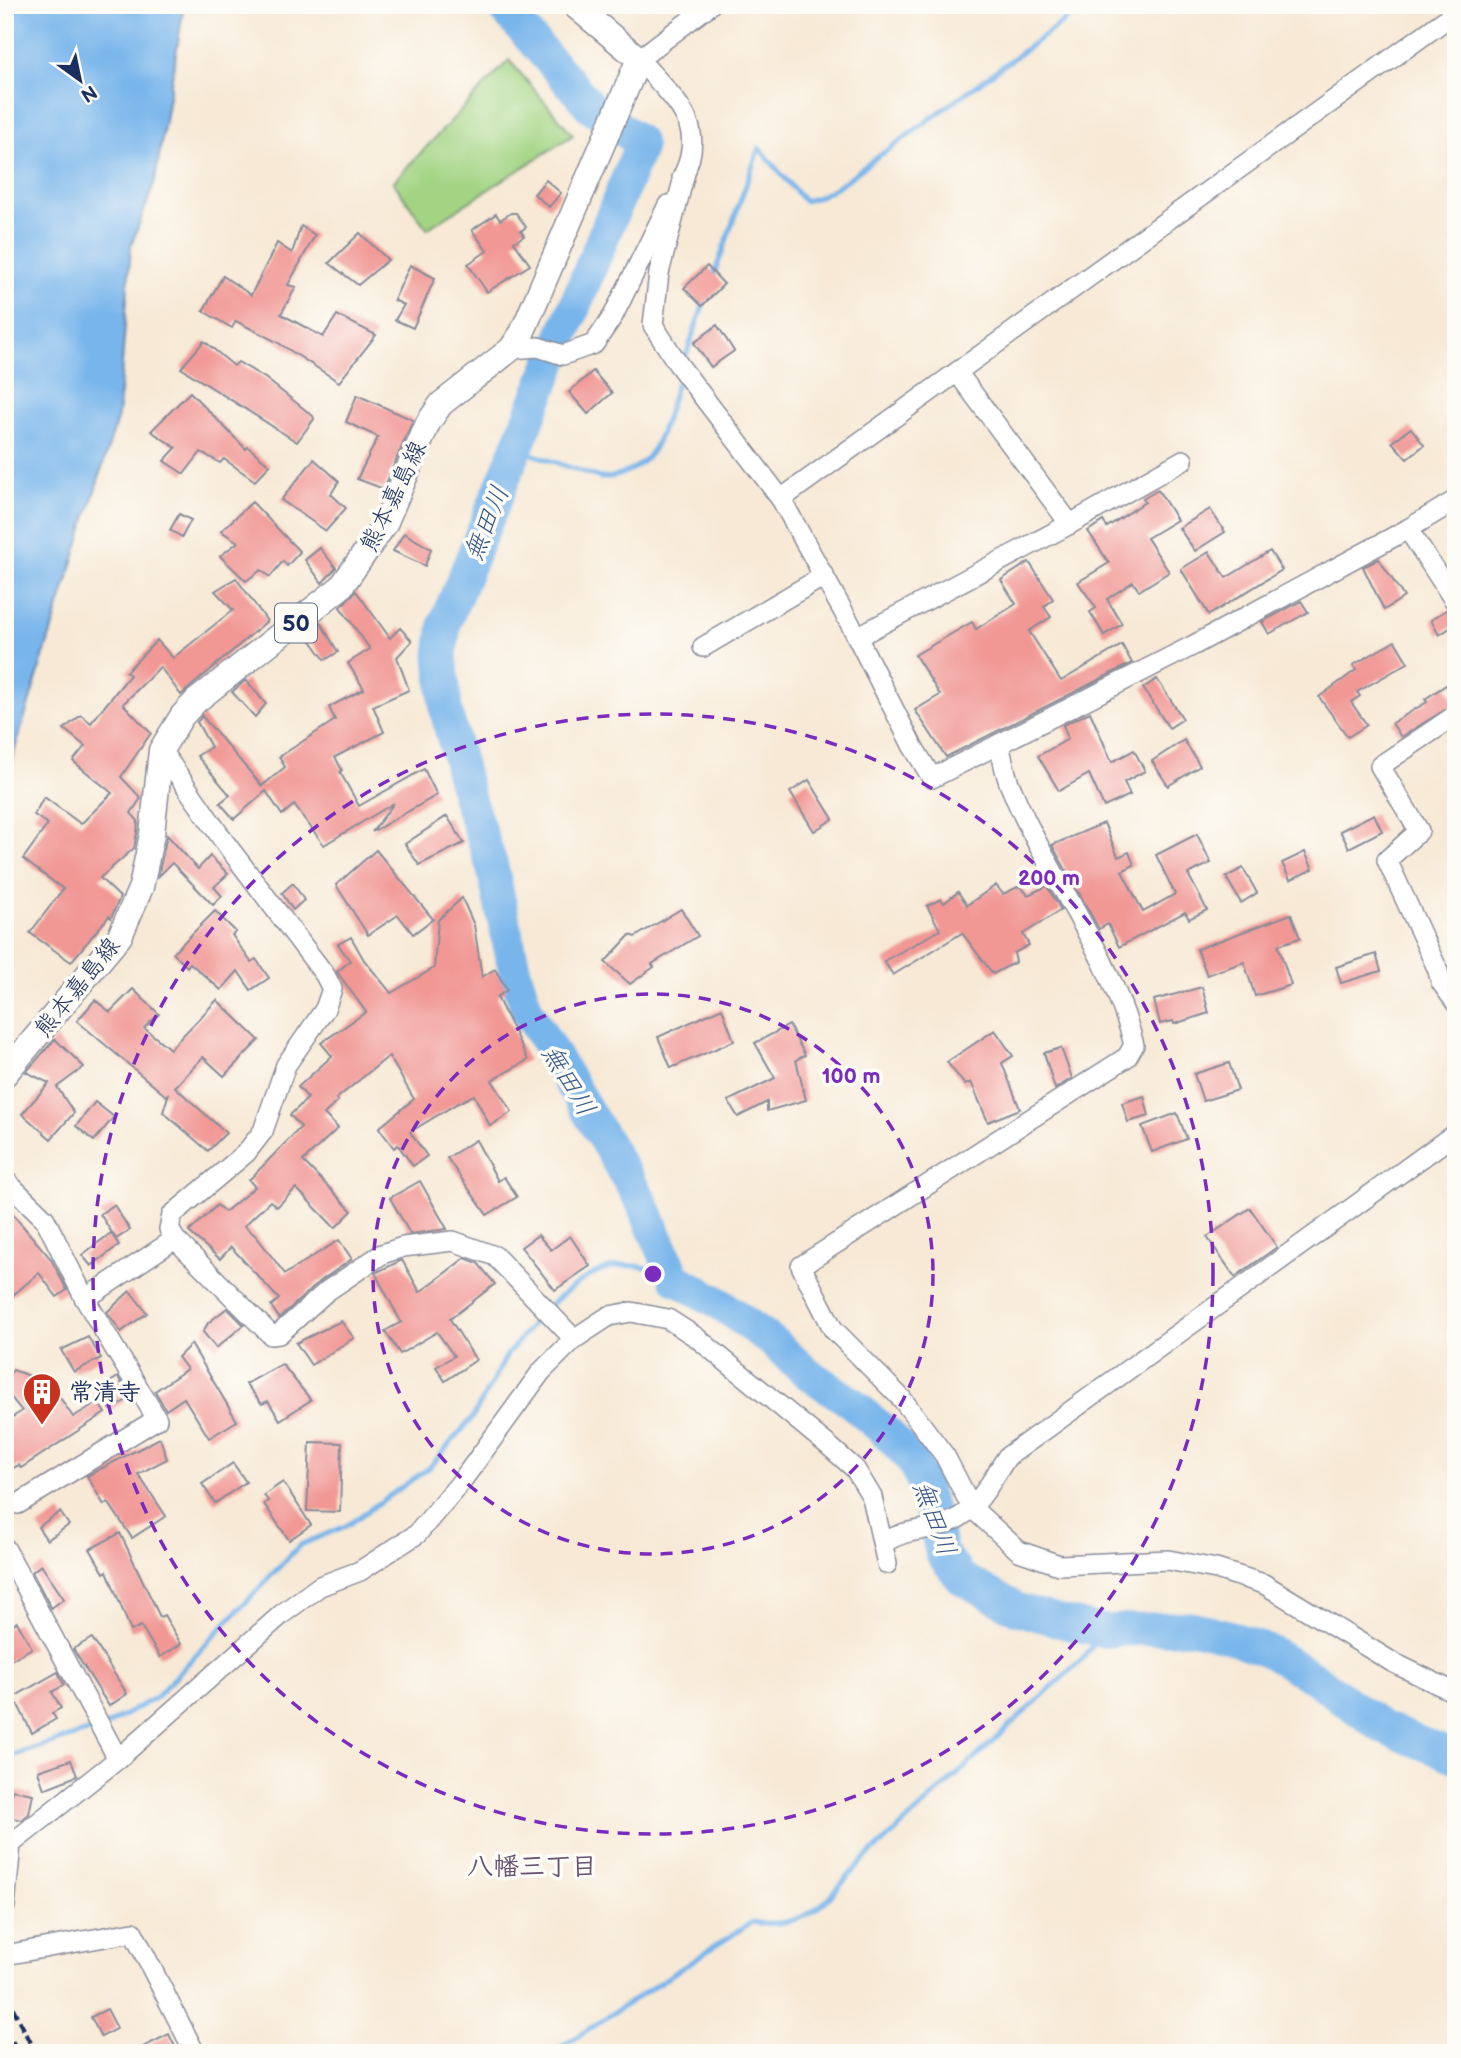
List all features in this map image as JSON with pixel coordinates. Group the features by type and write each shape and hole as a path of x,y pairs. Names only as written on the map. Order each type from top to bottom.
{"main road":[{"path":"574,5 639,59"},
{"name":"熊本嘉島線","path":"5,1074 120,936 141,887 152,834 161,750 182,716 196,701 341,587 384,524 428,423 441,404 511,349 522,333 639,59"}],"street":[{"path":"710,5 639,59 676,103 692,127 694,143 659,273 653,325 678,364 781,499 857,637 912,746 932,778 1194,645 1408,529 1456,500"},
{"path":"781,499 1456,12"},
{"path":"511,349 538,347 564,355 594,344 613,316 686,169"},
{"path":"957,372 1070,524"},
{"path":"857,637 1070,524 1183,460"},
{"path":"1408,529 1453,593"},
{"path":"703,647 824,576"},
{"path":"1456,715 1380,766 1419,831 1387,860 1441,982 1456,1003"},
{"path":"999,744 1010,788 1094,945 1126,1015 1134,1045 1127,1057 801,1266 833,1329 902,1399 945,1456 964,1513 1020,1550 1059,1565 1168,1560 1216,1569 1264,1584 1392,1662 1456,1693"},
{"path":"161,750 332,989 325,1009 286,1065 263,1131 246,1153 172,1215 169,1228 175,1239 271,1335 279,1334 327,1291 382,1254 403,1247 453,1241 495,1256 574,1339"},
{"path":"888,1541 904,1531 950,1522 964,1513 1007,1457 1456,1133"},
{"path":"5,1180 45,1219 85,1299 157,1419 18,1504 6,1506"},
{"path":"85,1299 175,1239"},
{"path":"5,1906 8,1843 282,1614 320,1586 360,1571 416,1534 461,1482 541,1372 574,1339 610,1316 631,1311 668,1319 696,1337 855,1469 873,1497 888,1541 887,1564"},
{"path":"5,1548 89,1709 115,1753"},
{"path":"5,1955 133,1932 195,2053"}],"green space":[{"path":"509,60 573,135 427,229 393,182"}],"water":[{"path":"5,5 184,5 155,181 131,246 118,416 5,781"}],"building":[{"path":"546,180 561,193 549,207 534,194"},
{"path":"516,213 526,227 521,231 524,236 514,242 530,265 487,292 468,264 487,251 472,230 496,214 500,220"},
{"path":"301,226 315,235 288,285 296,287 281,314 323,337 337,315 376,335 339,382 277,342 236,321 232,328 203,311 223,276 251,295 277,243 292,253"},
{"path":"360,233 388,260 358,285 329,263"},
{"path":"410,265 435,278 413,328 395,320 404,305 394,300"},
{"path":"707,266 724,284 702,306 684,288"},
{"path":"717,325 734,351 711,367 694,343"},
{"path":"204,341 234,366 238,362 265,378 313,416 314,419 297,442 181,368"},
{"path":"593,371 612,393 588,414 569,392"},
{"path":"190,392 246,449 248,447 270,465 255,481 224,459 220,463 201,452 184,474 164,461 176,448 151,431"},
{"path":"357,395 413,420 384,489 357,479 378,437 346,422"},
{"path":"1411,428 1424,445 1407,459 1392,442"},
{"path":"314,459 339,481 331,494 346,508 326,531 281,500"},
{"path":"1158,490 1177,520 1147,538 1169,572 1139,591 1133,582 1107,599 1122,624 1104,635 1090,612 1096,608 1078,582 1109,563 1088,531 1103,521 1107,527"},
{"path":"252,502 300,552 287,566 283,561 270,577 261,570 246,581 220,556 238,542 221,531"},
{"path":"1210,509 1225,532 1195,551 1179,528"},
{"path":"179,514 191,520 182,537 170,530"},
{"path":"404,533 431,549 425,566 393,551"},
{"path":"320,548 336,568 322,583 305,560"},
{"path":"1270,551 1282,570 1209,615 1181,569 1209,552 1226,578"},
{"path":"1379,559 1404,597 1384,610 1363,567"},
{"path":"1029,562 1053,599 1044,607 1051,617 1029,631 1061,681 1122,645 1132,663 946,757 915,710 940,695 915,655 972,622 976,629 1016,604 1001,580"},
{"path":"236,578 267,621 181,695 160,667 123,704 151,733 121,777 141,798 131,813 138,821 134,848 100,878 120,897 111,918 109,916 71,962 30,933 63,889 23,859 48,824 34,815 44,797 81,824 112,793 73,761 85,746 64,729 81,715 91,723 130,675 126,672 157,640 173,658 233,610 215,591"},
{"path":"356,591 390,638 400,628 412,641 397,657 409,690 373,706 384,732 335,757 342,770 340,772 359,806 424,769 437,795 372,832 394,803 324,845 294,805 282,815 266,791 234,819 220,803 230,795 197,756 211,747 197,722 202,716 262,786 285,767 279,757 335,720 329,707 364,689 348,663 370,649 340,607"},
{"path":"1301,601 1308,612 1269,634 1262,622"},
{"path":"1446,610 1453,615 1456,624 1439,635 1431,620"},
{"path":"320,622 338,652 325,660 306,634"},
{"path":"1395,641 1408,663 1357,692 1360,696 1351,702 1367,725 1348,737 1319,697 1356,670 1353,665"},
{"path":"1157,679 1183,719 1169,728 1143,688"},
{"path":"246,680 266,704 255,717 232,692"},
{"path":"1446,685 1456,703 1401,737 1392,723 1427,702 1425,699"},
{"path":"1090,712 1112,762 1134,750 1145,771 1124,782 1130,795 1104,807 1089,774 1059,791 1038,756 1068,739 1063,725"},
{"path":"1184,740 1200,766 1168,786 1152,761"},
{"path":"809,780 833,819 814,831 790,792"},
{"path":"1374,814 1382,831 1349,848 1340,831"},
{"path":"447,816 464,843 419,865 405,844"},
{"path":"1104,823 1118,857 1129,852 1134,865 1122,871 1143,912 1175,894 1156,855 1197,834 1211,863 1188,874 1207,910 1189,919 1185,912 1119,947 1108,924 1099,929 1052,845"},
{"path":"167,835 198,869 210,856 228,874 214,887 222,896 213,905 172,863 158,877"},
{"path":"376,850 433,919 413,934 398,915 368,935 336,885"},
{"path":"1305,852 1313,869 1290,880 1282,863"},
{"path":"1243,868 1257,893 1241,903 1226,877"},
{"path":"293,883 304,900 293,910 282,893"},
{"path":"996,885 1003,894 1020,886 1028,895 1047,886 1061,910 1023,934 1029,945 1014,953 1016,962 993,974 962,933 893,975 884,961 940,930 927,906 941,899 944,903 958,892 967,905"},
{"path":"462,898 474,925 482,977 495,969 507,990 497,997 528,1060 492,1080 512,1112 490,1126 474,1095 458,1103 410,1132 427,1156 413,1166 398,1145 394,1148 379,1128 414,1099 389,1056 336,1099 338,1101 324,1114 338,1128 303,1161 352,1211 335,1228 296,1188 277,1207 270,1201 244,1226 256,1236 285,1274 339,1240 352,1259 319,1282 279,1318 271,1306 279,1299 231,1247 220,1259 189,1232 217,1205 225,1212 255,1187 249,1180 301,1127 290,1115 308,1098 298,1087 332,1056 321,1043 366,1012 337,972 350,961 338,944 351,937 364,960 391,993 434,968 438,920"},
{"path":"681,909 698,936 652,964 654,967 630,984 605,962 630,935 635,937"},
{"path":"215,911 236,932 232,935 251,962 256,959 269,978 251,990 238,971 221,990 190,963 187,967 173,953"},
{"path":"1291,914 1300,938 1278,945 1291,985 1255,996 1244,962 1207,975 1197,949"},
{"path":"1376,954 1381,971 1341,983 1336,967"},
{"path":"1202,987 1209,1013 1174,1024 1173,1021 1160,1024 1154,1000"},
{"path":"133,989 159,1014 144,1028 170,1049 217,1000 259,1040 224,1076 203,1057 175,1087 226,1133 208,1151 163,1112 169,1093 166,1096 77,1021 95,1000 110,1012"},
{"path":"722,1008 734,1041 671,1068 658,1037"},
{"path":"789,1025 805,1055 796,1060 806,1100 767,1111 767,1102 738,1117 728,1101 775,1078 755,1043"},
{"path":"995,1030 1013,1056 1002,1063 1020,1109 988,1122 971,1082 965,1085 947,1062"},
{"path":"55,1039 84,1067 57,1087 74,1113 51,1139 22,1114 49,1083 26,1072"},
{"path":"1061,1048 1072,1078 1055,1089 1044,1053"},
{"path":"1229,1063 1238,1090 1203,1101 1194,1074"},
{"path":"1144,1096 1149,1116 1128,1122 1122,1103"},
{"path":"95,1102 114,1117 94,1141 76,1126"},
{"path":"1177,1113 1187,1139 1152,1152 1142,1126"},
{"path":"476,1140 498,1181 504,1177 517,1197 487,1215 447,1158"},
{"path":"420,1181 447,1229 410,1234 390,1198"},
{"path":"5,1205 51,1259 67,1290 57,1297 39,1273 5,1302"},
{"path":"114,1205 130,1230 116,1239 100,1214"},
{"path":"1250,1208 1277,1247 1235,1277 1207,1237"},
{"path":"111,1233 119,1245 91,1266 82,1255"},
{"path":"538,1235 551,1250 570,1236 590,1266 555,1290 521,1247"},
{"path":"465,1258 478,1263 495,1284 450,1319 476,1360 445,1381 436,1367 454,1356 437,1332 400,1354 385,1331 401,1322 375,1273 402,1260 420,1292"},
{"path":"130,1291 147,1313 121,1332 107,1312"},
{"path":"227,1308 244,1325 216,1348 203,1332 208,1323"},
{"path":"341,1321 354,1338 311,1365 296,1343"},
{"path":"88,1337 101,1358 74,1372 61,1350"},
{"path":"191,1344 237,1421 209,1438 184,1398 166,1410 155,1391 187,1369 178,1357"},
{"path":"282,1364 311,1400 280,1420 268,1401 262,1404 246,1384"},
{"name":"常清寺","path":"13,1370 30,1376 29,1397 50,1383 73,1417 98,1402 105,1413 21,1468 19,1465 13,1468 5,1456 5,1422 22,1411 5,1390 5,1380"},
{"path":"118,1377 130,1398 111,1410 101,1395 110,1389 107,1384"},
{"path":"160,1438 167,1459 138,1474 166,1516 132,1538 108,1502 104,1505 87,1476"},
{"path":"310,1442 342,1443 340,1512 307,1511"},
{"path":"233,1463 246,1482 215,1503 202,1484"},
{"path":"283,1482 311,1525 289,1540 264,1504 268,1501 264,1495"},
{"path":"60,1512 69,1525 47,1540 38,1527"},
{"path":"120,1533 160,1617 164,1615 181,1644 160,1657 141,1626 131,1631 107,1571 104,1573 90,1549"},
{"path":"41,1565 64,1599 51,1608 32,1572"},
{"path":"17,1622 32,1648 5,1663 5,1629"},
{"path":"92,1638 127,1694 109,1706 73,1649"},
{"path":"58,1672 64,1685 52,1692 61,1708 52,1713 56,1719 32,1733 14,1697"},
{"path":"71,1760 77,1776 44,1789 38,1771"},
{"path":"12,1790 33,1794 29,1814 22,1820 7,1817"},
{"path":"107,2009 117,2028 101,2037 91,2017"},
{"path":"169,2034 178,2053 131,2053"}],"waterway":[{"name":"無田川","path":"501,5 590,106 638,141 640,147 445,623 441,655 446,711 468,796 492,866 515,972 527,1010 641,1201 675,1278 719,1303 774,1343 807,1373 852,1403 889,1435 912,1460 924,1484 942,1554 961,1578 1017,1609 1066,1623 1105,1631 1191,1627 1228,1636 1272,1653 1314,1678 1383,1728 1456,1757"},
{"path":"713,278 759,148 804,201 825,194 1086,5"},
{"path":"683,364 705,300"},
{"path":"518,449 600,478 629,471 648,457 656,444 680,373"},
{"path":"549,1306 579,1282 608,1268 639,1266 675,1278"},
{"path":"106,1726 156,1697 300,1545 346,1526 429,1468 473,1417 507,1355 542,1312"},
{"path":"552,2053 752,1922 777,1923 797,1919 813,1911 827,1900 867,1857 1082,1659 1105,1631"},
{"path":"5,1758 96,1729"}],"railway":[{"path":"5,1994 36,2053"},
{"path":"5,2028 18,2053"}],"place":[{"name":"常清寺","path":"42,1426"}],"district":[{"name":"八幡三丁目","path":"532,1866"}]}
